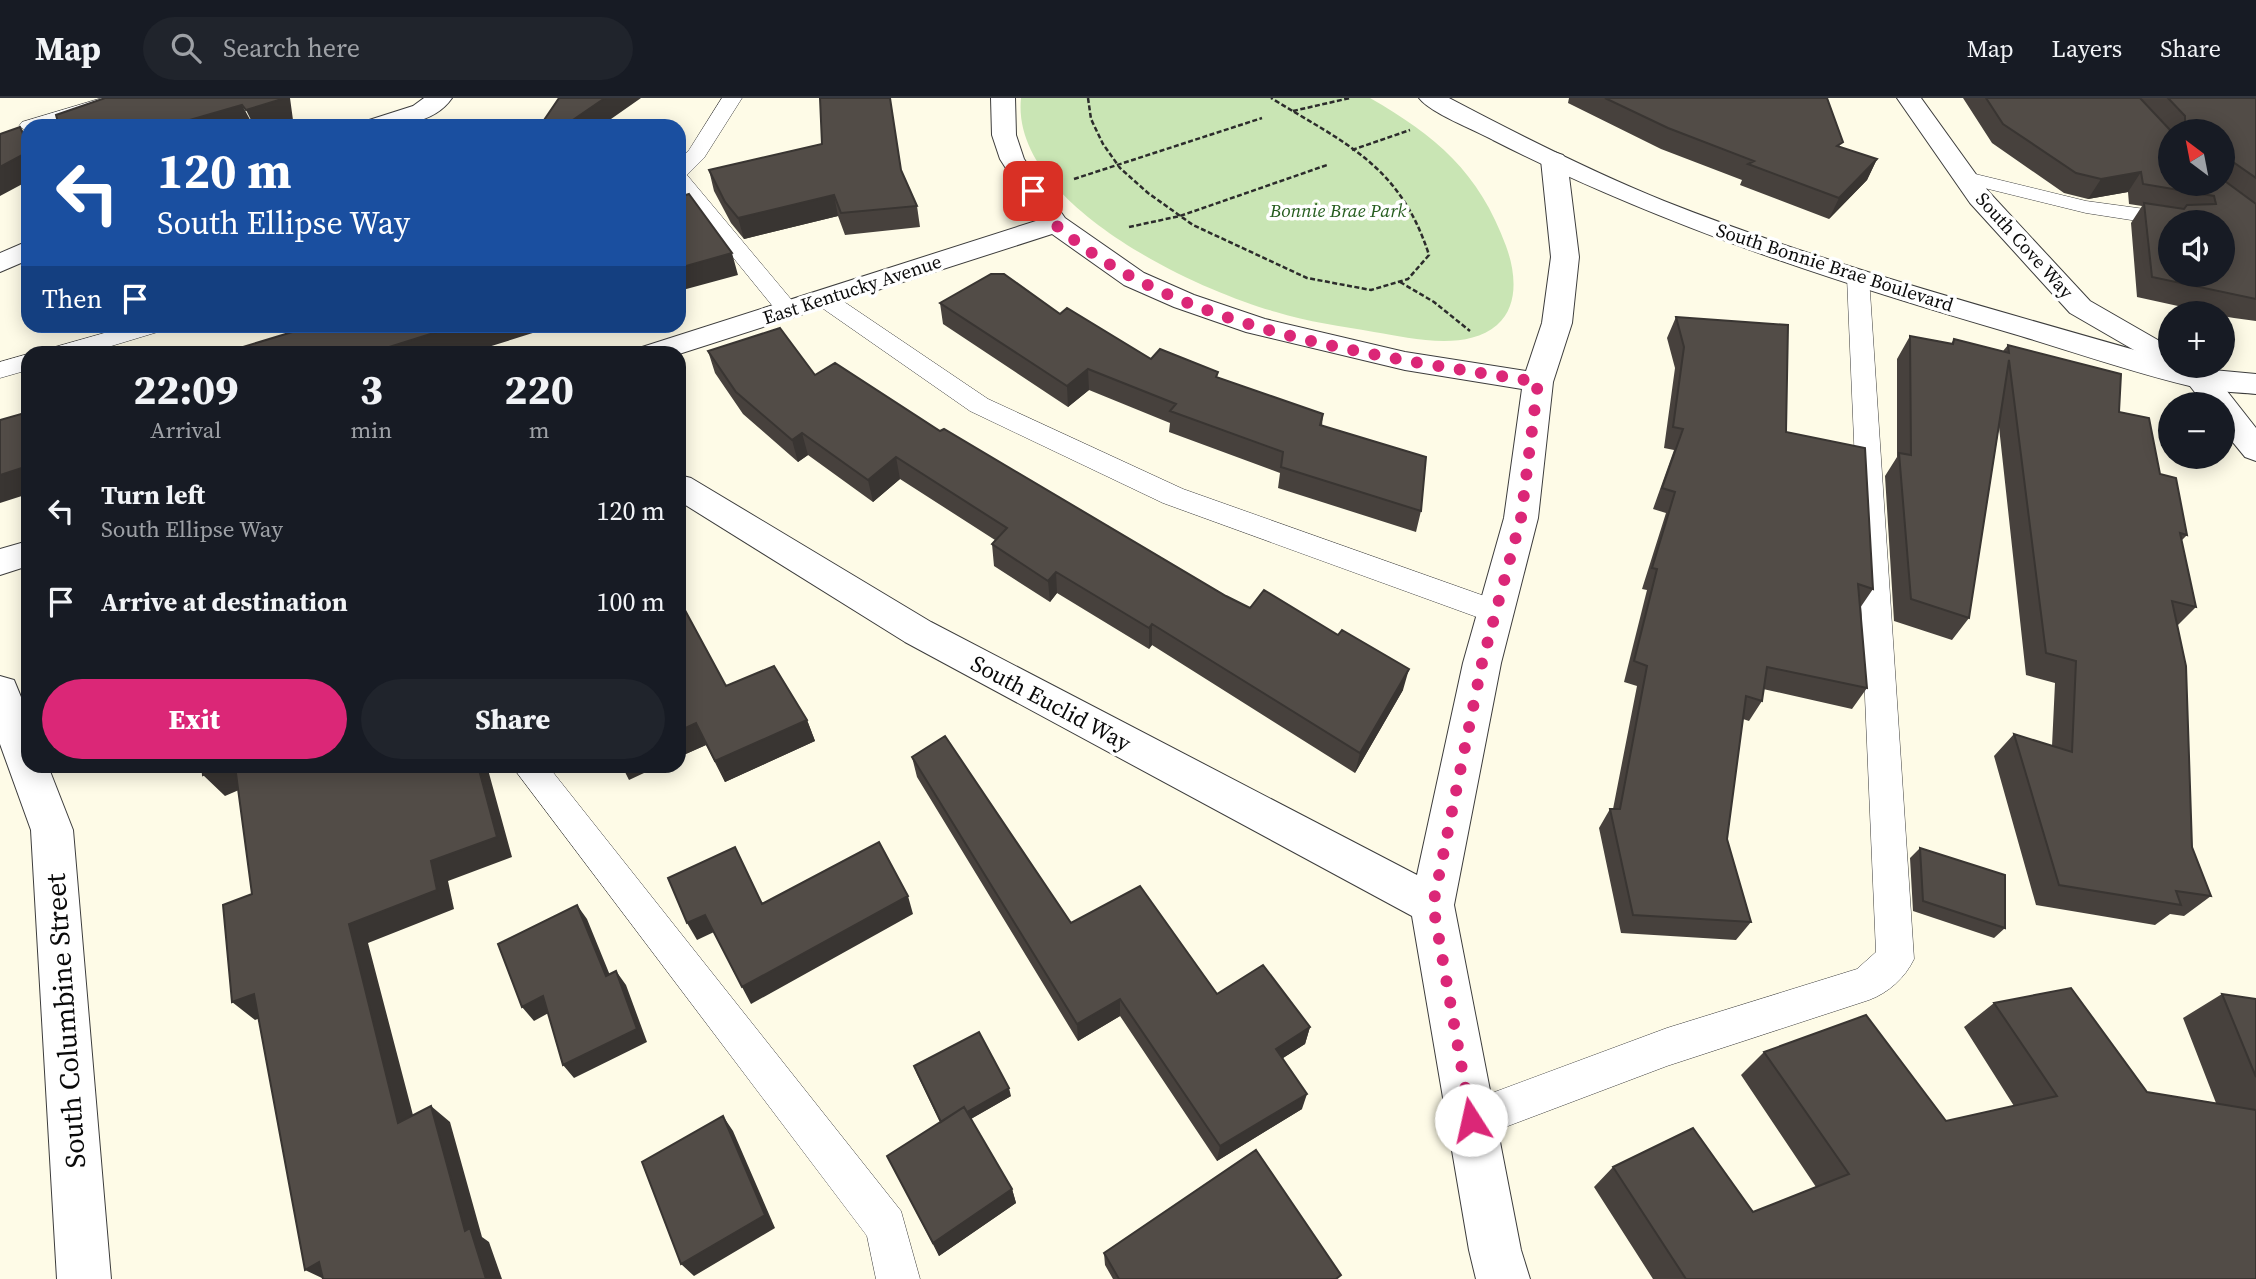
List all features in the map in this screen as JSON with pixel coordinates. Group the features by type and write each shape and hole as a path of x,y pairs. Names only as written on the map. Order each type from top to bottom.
{"street":[{"path":"396,119 421,111 440,98"},
{"path":"1003,98 1004,135 1012,159 1055,224 1134,279 1184,301 1256,326 1405,360 1538,382"},
{"name":"South Bonnie Brae Boulevard","path":"1431,98 1554,160 1684,218 1858,277 2158,363"},
{"name":"South Cove Way","path":"1909,98 1979,197 2080,307 2158,353"},
{"path":"1503,1279 1495,1250 1433,905 1482,663 1521,518 1538,382 1557,323 1564,257 1554,160"},
{"name":"East Kentucky Avenue","path":"674,346 1055,224"},
{"path":"0,264 21,253"},
{"path":"2195,378 2208,392"},
{"name":"South Bonnie Brae Boulevard","path":"2223,378 2256,384"},
{"path":"2235,424 2256,450"},
{"name":"South Euclid Way","path":"686,490 918,632 1433,905"},
{"path":"0,562 21,555"},
{"name":"South Columbine Street","path":"0,691 21,747"},
{"name":"South Columbine Street","path":"31,773 52,830 84,1279"}],"lane":[{"path":"52,119 123,98"},
{"path":"686,164 697,154 732,98"},
{"path":"1967,178 2086,207 2158,217"},
{"path":"686,186 787,309"},
{"path":"1471,1120 1667,1047 1869,983 1895,960 1858,277"},
{"path":"823,298 979,405 1161,490 1496,612"},
{"path":"84,346 129,333"},
{"path":"0,370 21,364"},
{"path":"533,773 886,1226 898,1279"}],"path":[{"path":"1088,98 1091,119 1103,144 1117,164 1148,193 1193,225 1307,278 1371,290 1408,279 1429,255 1421,229 1399,191 1372,164 1271,98"},
{"path":"1292,111 1350,98"},
{"path":"1117,164 1262,118"},
{"path":"1351,150 1418,128"},
{"path":"1180,216 1327,165"}],"green space":[{"name":"Bonnie Brae Park","path":"1021,98 1370,98 1435,142 1453,158 1483,197 1506,246 1512,266 1513,287 1509,308 1497,325 1484,333 1454,341 1437,341 1300,318 1241,301 1200,284 1113,236 1075,206 1045,172 1025,136"}],"building":[{"path":"105,98 282,98 246,110 242,105 193,119 57,119 56,115"},
{"path":"559,98 605,98 574,119 545,119"},
{"path":"820,98 890,98 901,170 917,206 841,213 834,195 738,218 725,202 709,170 822,144"},
{"path":"1605,98 1827,98 1843,142 1837,146 1877,159 1839,198 1748,164 1754,161 1668,128"},
{"path":"1986,98 2140,98 2160,119 2158,187 2143,184 2141,172 2101,179 2076,173 2003,124"},
{"path":"2168,98 2256,98 2256,178 2235,163 2235,119 2185,119"},
{"path":"20,127 21,129 21,156 0,167 0,134"},
{"path":"2235,189 2256,204 2256,299 2199,287 2235,287 2235,210 2158,210 2158,278 2152,277 2144,203 2184,209 2187,205 2216,204 2214,196 2235,196"},
{"path":"689,194 732,253 686,266 686,195"},
{"path":"991,274 1004,274 1060,314 1067,308 1151,359 1160,349 1218,372 1216,377 1323,414 1320,425 1426,457 1421,511 1281,467 1283,452 1170,411 1176,404 1088,369 1067,386 940,303"},
{"path":"1676,317 1788,325 1786,432 1865,448 1873,589 1858,584 1867,688 1767,667 1762,701 1746,696 1727,839 1751,922 1633,915 1610,809 1620,809 1647,666 1634,661 1657,569 1652,568 1675,492 1662,488 1683,429 1673,427 1684,347"},
{"path":"780,328 815,375 835,363 940,431 944,429 1226,596 1250,608 1264,590 1338,635 1342,630 1409,669 1360,753 1152,624 1149,628 1056,572 1048,581 992,544 1007,528 896,457 868,480 802,433 792,440 736,392 708,351"},
{"path":"289,333 434,333 392,346 246,346"},
{"path":"1910,336 1953,344 1954,339 2009,353 2008,345 2121,374 2119,412 2149,418 2158,469 2160,474 2176,478 2187,535 2180,533 2196,607 2172,601 2186,666 2192,847 2211,896 2176,891 2181,905 2059,885 2014,734 2072,752 2076,661 2046,653 2009,360 1969,618 1911,599 1899,453 1911,455"},
{"path":"21,414 21,468 0,475 0,420"},
{"path":"686,612 726,686 774,666 807,720 715,761 696,723 686,728"},
{"path":"945,736 1071,923 1140,886 1217,994 1263,965 1310,1027 1276,1049 1307,1094 1220,1146 1120,999 1077,1024 912,757"},
{"path":"236,773 480,773 497,837 431,861 437,890 349,924 398,1123 431,1106 465,1231 470,1228 486,1279 323,1279 319,1262 305,1270 254,994 232,1002 223,905 252,894"},
{"path":"879,842 908,896 742,987 705,915 687,923 668,878 735,847 762,904"},
{"path":"1920,848 2005,875 2005,928 1923,901"},
{"path":"577,905 606,976 616,971 637,1029 563,1065 543,996 522,1007 498,944"},
{"path":"2071,988 2147,1092 2256,1110 2256,1279 1686,1279 1613,1167 1693,1128 1753,1212 1849,1174 1764,1052 1866,1015 1946,1121 2057,1096 1994,1003"},
{"path":"2222,994 2256,999 2256,1077"},
{"path":"979,1032 1009,1088 967,1112 964,1107 941,1122 914,1066"},
{"path":"964,1107 1012,1189 933,1243 887,1156"},
{"path":"723,1116 765,1215 681,1264 642,1162"},
{"path":"1256,1150 1341,1275 1336,1279 1119,1279 1104,1253"}],"route":[{"path":"1033,191 1055,224 1097,255 1134,279 1184,301 1256,326 1380,355 1538,382 1521,518 1482,663 1433,905 1471,1120"}]}
